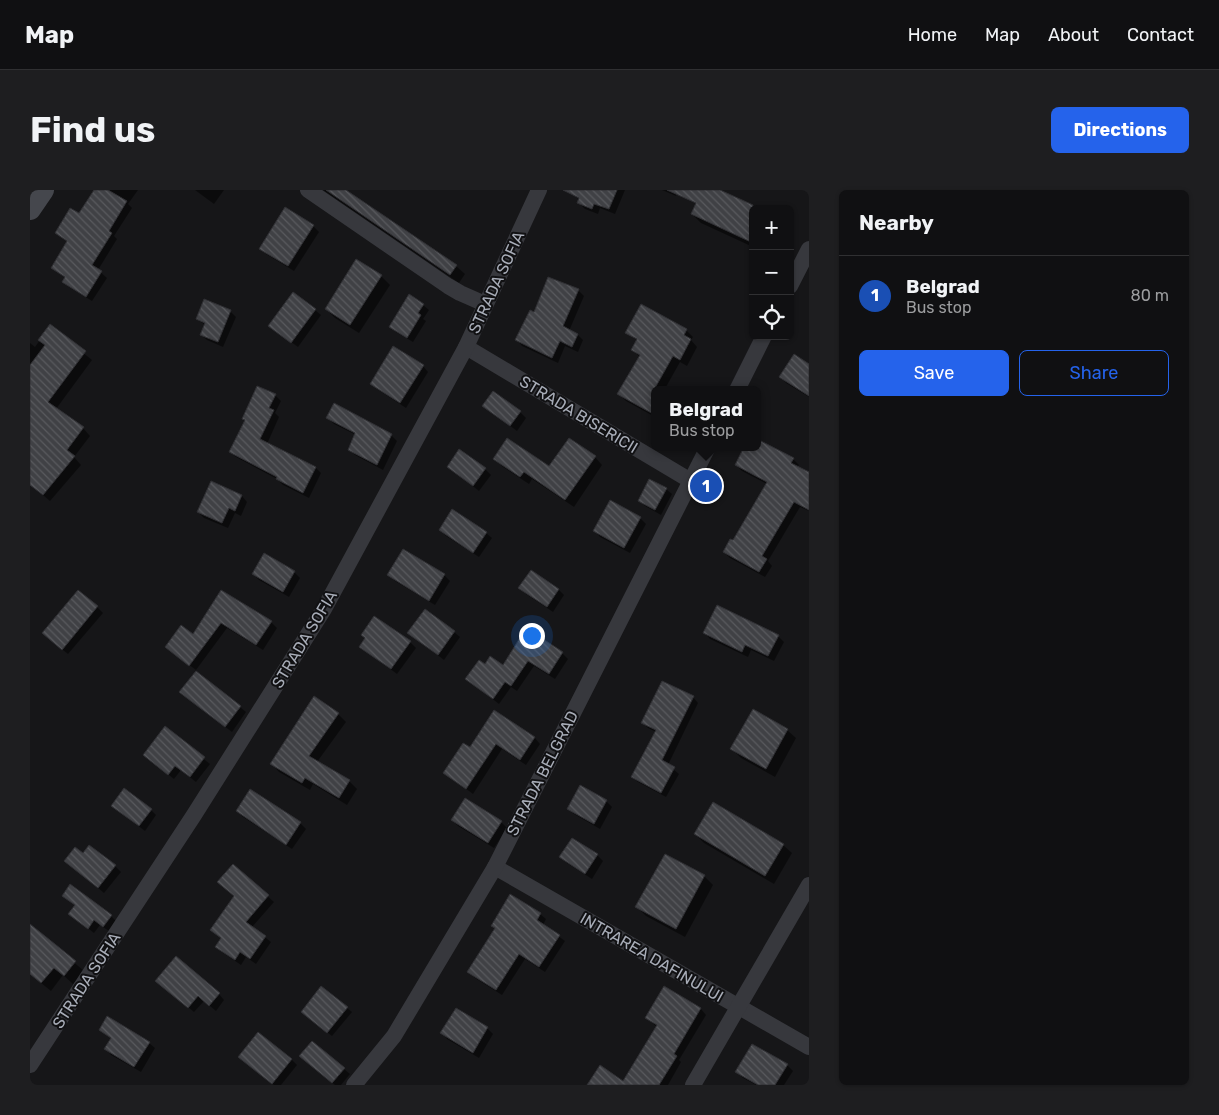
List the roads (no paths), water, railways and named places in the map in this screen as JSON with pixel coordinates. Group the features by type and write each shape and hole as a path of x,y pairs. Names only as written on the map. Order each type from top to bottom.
{"main road":[{"path":"30,209 43,190"}],"street":[{"path":"308,190 448,286 485,304"},
{"name":"STRADA SOFIA","path":"30,1065 194,815 324,609 466,347 539,190"},
{"path":"794,278 809,249"},
{"path":"739,386 762,340"},
{"name":"STRADA BISERICII","path":"466,347 691,481"},
{"name":"STRADA BELGRAD","path":"354,1085 394,1036 495,867 706,451"},
{"name":"INTRAREA DAFINULUI","path":"495,867 809,1047"},
{"path":"693,1085 809,885"}],"place":[{"name":"Belgrad","path":"706,486"}]}
